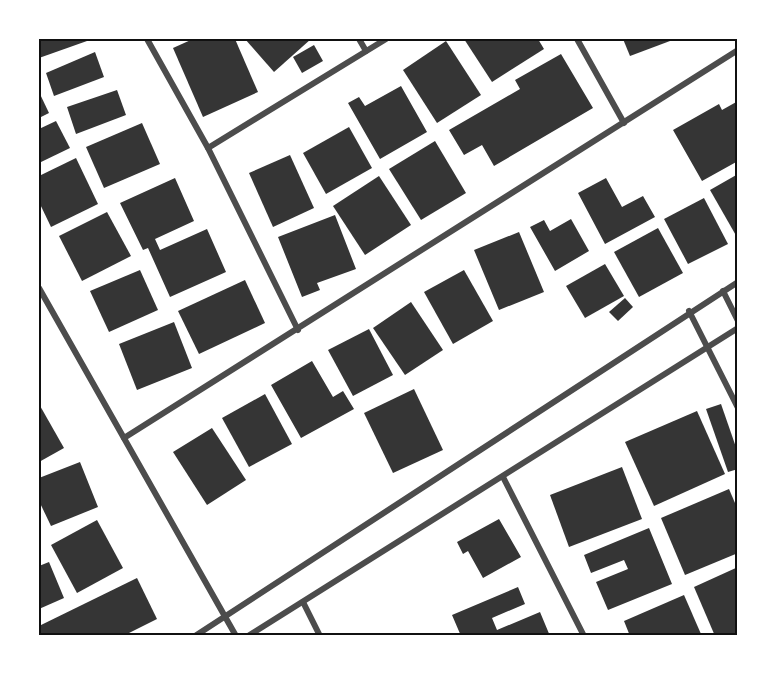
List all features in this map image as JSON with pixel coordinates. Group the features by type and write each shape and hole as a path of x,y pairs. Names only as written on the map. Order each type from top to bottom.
{"street":[{"path":"147,39 208,148 298,330"},
{"path":"360,39 366,51"},
{"path":"208,148 386,39"},
{"path":"577,39 624,123"},
{"path":"124,438 738,50"},
{"path":"195,636 689,311 738,282"},
{"path":"39,288 236,636"},
{"path":"723,291 738,321"},
{"path":"689,311 738,408"},
{"path":"248,636 738,328"},
{"path":"503,477 584,636"},
{"path":"303,602 320,636"}],"building":[{"path":"39,39 86,39 87,41 39,58"},
{"path":"193,39 235,39 258,92 203,117 173,48"},
{"path":"245,39 311,39 274,72"},
{"path":"464,39 538,39 544,49 492,82"},
{"path":"623,39 669,39 670,41 630,56"},
{"path":"446,41 481,95 437,123 403,70"},
{"path":"314,45 323,61 302,73 293,57"},
{"path":"95,52 104,77 54,96 46,73"},
{"path":"561,54 593,108 494,166 482,145 464,155 449,130 520,89 515,80"},
{"path":"401,86 427,132 380,159 348,103 359,97 365,106"},
{"path":"117,90 126,115 76,134 67,107"},
{"path":"39,92 49,113 39,118"},
{"path":"738,101 738,161 702,181 673,130 719,104 722,110"},
{"path":"56,121 70,148 39,163 39,129"},
{"path":"142,123 160,164 104,188 86,147"},
{"path":"349,127 372,168 326,194 303,153"},
{"path":"435,141 466,193 421,220 389,169"},
{"path":"290,155 314,208 273,227 249,173"},
{"path":"76,158 98,204 51,227 39,202 39,176"},
{"path":"738,174 738,239 710,190"},
{"path":"379,176 411,225 365,255 333,206"},
{"path":"175,178 194,221 155,239 160,250 207,229 226,272 170,297 148,248 143,250 120,203"},
{"path":"606,178 622,207 643,196 655,217 605,244 578,193"},
{"path":"704,198 728,244 688,264 664,219"},
{"path":"107,212 131,256 82,281 59,236"},
{"path":"335,215 356,269 317,283 320,290 302,297 278,237"},
{"path":"571,219 589,251 555,271 530,227 544,220 550,231"},
{"path":"658,228 683,273 639,297 614,252"},
{"path":"519,232 544,292 499,310 474,250"},
{"path":"605,264 624,296 585,318 566,286"},
{"path":"140,270 158,310 109,332 90,291"},
{"path":"464,270 493,321 453,344 424,292"},
{"path":"245,280 265,323 199,354 178,311"},
{"path":"625,298 633,307 618,321 609,312"},
{"path":"411,302 443,350 405,375 373,328"},
{"path":"174,322 192,368 137,390 119,344"},
{"path":"369,329 393,375 353,396 328,350"},
{"path":"312,361 333,397 343,391 354,409 301,438 271,385"},
{"path":"414,389 443,450 393,473 364,413"},
{"path":"265,394 292,444 249,467 222,418"},
{"path":"39,404 64,448 39,462"},
{"path":"721,404 738,453 738,469 728,472 706,409"},
{"path":"697,411 725,474 654,506 625,442"},
{"path":"212,428 246,480 207,505 173,452"},
{"path":"80,462 98,507 51,526 39,501 39,478"},
{"path":"622,467 642,519 569,547 550,495"},
{"path":"729,489 738,510 738,553 685,575 661,518"},
{"path":"499,519 521,557 483,578 468,551 463,554 457,542"},
{"path":"97,520 123,568 77,593 51,545"},
{"path":"649,528 672,584 608,610 596,582 628,569 624,560 591,573 584,555"},
{"path":"49,562 64,598 39,609 39,566"},
{"path":"738,567 738,633 715,636 694,587"},
{"path":"137,578 157,619 123,636 39,636 39,626"},
{"path":"518,587 525,604 492,618 497,630 540,612 550,636 461,636 452,615"},
{"path":"684,595 701,634 696,636 630,636 624,621"}]}
